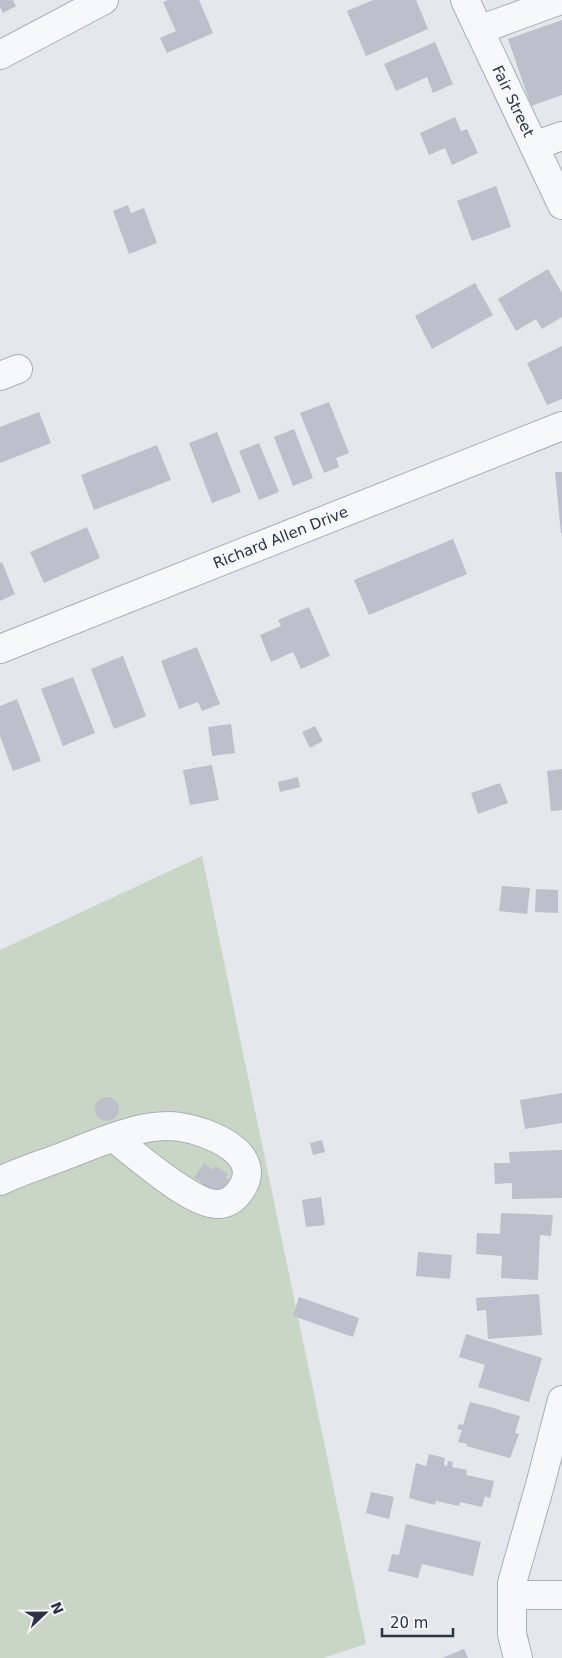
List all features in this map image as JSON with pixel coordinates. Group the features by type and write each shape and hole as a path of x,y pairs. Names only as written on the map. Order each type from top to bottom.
{"street":[{"path":"0,55 104,0"},
{"name":"Fair Street","path":"465,0 562,203"},
{"path":"479,30 561,0"},
{"path":"534,146 562,136"},
{"name":"Richard Allen Drive","path":"0,649 562,426"},
{"path":"0,1182 114,1138"},
{"path":"518,1658 512,1634 512,1583 562,1400"},
{"path":"512,1596 562,1595"}],"green space":[{"path":"202,856 366,1644 323,1658 0,1658 0,950"}],"building":[{"path":"0,0 13,0 16,6 3,13 0,7"},
{"path":"168,0 199,0 213,33 167,53 160,38 176,31 163,2"},
{"path":"373,0 416,0 428,29 366,56 347,11"},
{"path":"562,20 562,95 531,106 508,39"},
{"path":"435,42 453,84 433,93 427,77 396,91 384,64"},
{"path":"455,117 461,131 467,129 478,153 452,165 445,148 429,155 420,133"},
{"path":"496,186 511,227 472,241 457,201"},
{"path":"128,205 131,213 144,208 157,243 129,254 113,211"},
{"path":"548,269 562,293 562,317 542,329 536,319 516,331 498,299"},
{"path":"475,283 493,315 432,349 415,316"},
{"path":"562,346 562,399 547,405 527,363"},
{"path":"329,402 349,453 336,458 339,467 324,473 300,413"},
{"path":"39,412 51,443 0,463 0,427"},
{"path":"294,429 313,478 293,486 274,437"},
{"path":"217,432 241,492 212,503 189,443"},
{"path":"259,443 279,492 259,500 239,451"},
{"path":"157,445 171,480 94,510 81,475"},
{"path":"555,472 562,472 562,533 561,533"},
{"path":"87,527 100,558 44,583 30,552"},
{"path":"453,539 467,574 369,615 354,580"},
{"path":"2,562 15,594 0,601 0,563"},
{"path":"309,607 330,656 301,669 293,652 271,662 260,635 281,626 278,620"},
{"path":"197,647 220,704 202,711 198,702 179,709 161,661"},
{"path":"123,656 146,716 114,729 91,669"},
{"path":"73,677 95,733 63,746 41,689"},
{"path":"17,699 41,761 13,771 0,736 0,706"},
{"path":"231,724 235,753 212,756 208,727"},
{"path":"315,726 323,741 310,748 302,732"},
{"path":"212,765 219,800 190,805 183,770"},
{"path":"562,769 562,810 551,811 547,771"},
{"path":"298,777 300,787 280,792 278,782"},
{"path":"500,783 508,803 478,814 471,793"},
{"path":"502,886 530,888 527,914 499,911"},
{"path":"536,889 558,890 558,913 535,912"},
{"path":"562,1093 562,1123 525,1129 520,1100"},
{"path":"107,1097 116,1100 119,1109 116,1118 107,1121 98,1118 95,1109 98,1100"},
{"path":"322,1140 325,1152 313,1155 310,1143"},
{"path":"562,1150 562,1198 512,1199 512,1183 495,1184 494,1163 510,1163 509,1152"},
{"path":"204,1163 213,1170 216,1166 228,1174 225,1177 235,1184 225,1199 199,1188 203,1183 194,1178"},
{"path":"321,1197 325,1225 306,1227 302,1200"},
{"path":"501,1213 553,1215 551,1236 540,1235 538,1280 501,1278 502,1256 476,1254 477,1233 500,1234"},
{"path":"418,1252 452,1255 450,1279 416,1276"},
{"path":"539,1294 542,1335 488,1339 486,1310 477,1311 476,1298"},
{"path":"299,1297 359,1318 353,1337 293,1316"},
{"path":"466,1334 542,1358 529,1402 478,1387 485,1365 459,1357"},
{"path":"470,1402 520,1416 515,1433 519,1434 510,1458 458,1442 462,1430 457,1429 459,1424 463,1425"},
{"path":"429,1454 445,1458 444,1465 447,1466 448,1461 453,1462 452,1467 467,1470 466,1475 494,1481 490,1498 485,1496 482,1507 460,1502 459,1506 436,1501 435,1505 409,1498 416,1463 426,1466"},
{"path":"371,1492 394,1497 389,1519 366,1513"},
{"path":"406,1524 481,1542 473,1576 422,1564 418,1578 388,1571 392,1554 399,1555"},
{"path":"464,1649 468,1658 442,1658"}]}
